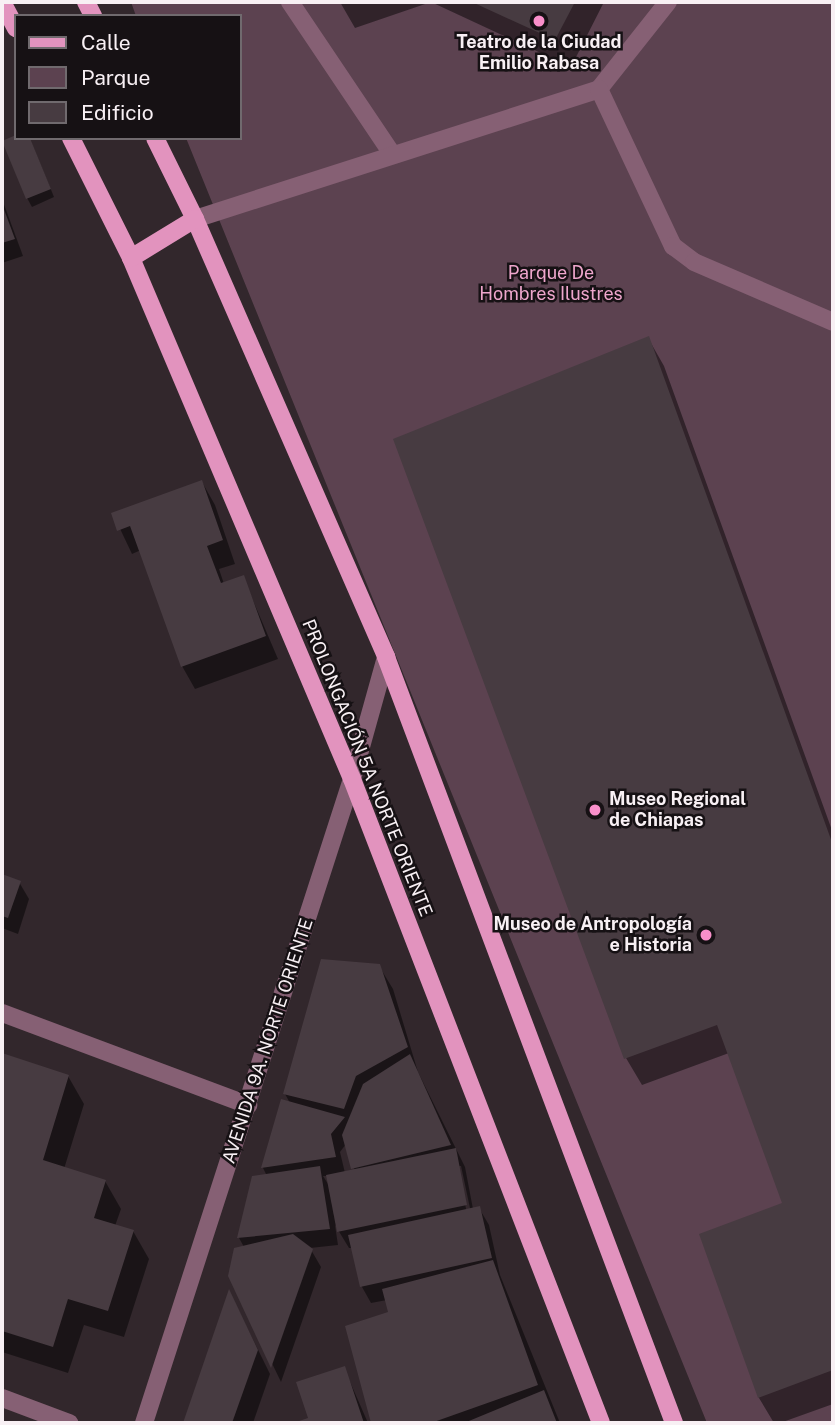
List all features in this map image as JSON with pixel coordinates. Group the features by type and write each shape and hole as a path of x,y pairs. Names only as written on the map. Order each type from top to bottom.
{"main road":[{"path":"2,2 14,25"},
{"name":"PROLONGACIÓN 5A NORTE ORIENTE","path":"72,140 131,257 352,779 601,1423"},
{"path":"156,140 195,219 386,657 674,1423"},
{"path":"131,257 195,219"}],"street":[{"path":"290,2 393,155"},
{"path":"195,219 599,89 668,2"},
{"path":"599,89 673,246 695,262 833,322"},
{"name":"AVENIDA 9A. NORTE ORIENTE","path":"144,1423 352,779 386,657"},
{"path":"2,1013 248,1105"},
{"path":"2,1398 69,1423"}],"green space":[{"name":"Parque De Hombres Ilustres","path":"131,2 833,2 833,1423 707,1423 187,140 242,140 242,14 135,14"}],"building":[{"name":"Teatro de la Ciudad Emilio Rabasa","path":"472,2 575,2 555,40"},
{"path":"14,136 14,140 31,140 51,189 26,199 2,141"},
{"path":"2,204 15,239 2,243"},
{"name":"Museo de Antropología e Historia","path":"649,336 833,845 833,1370 758,1398 699,1234 782,1203 717,1025 624,1059 393,439"},
{"path":"202,480 223,540 207,546 221,583 244,575 266,636 181,667 130,526 117,531 111,513"},
{"path":"2,874 21,881 8,918 2,916"},
{"path":"321,959 380,964 408,1047 356,1076 344,1109 283,1094"},
{"path":"2,1053 69,1075 43,1160 106,1180 94,1218 134,1230 108,1311 68,1299 53,1347 2,1331"},
{"path":"410,1054 451,1145 351,1169 342,1135 363,1084"},
{"path":"281,1099 345,1117 331,1134 336,1157 261,1168"},
{"path":"456,1148 467,1205 337,1232 326,1175"},
{"path":"320,1166 330,1229 237,1238 252,1176"},
{"path":"480,1206 492,1258 360,1287 348,1235"},
{"path":"293,1234 313,1249 271,1368 228,1276 234,1248"},
{"path":"493,1260 538,1385 431,1423 371,1423 345,1326 388,1312 382,1289"},
{"path":"229,1289 258,1350 232,1423 183,1423"},
{"path":"345,1366 364,1423 293,1423 308,1418 296,1382"},
{"path":"544,1390 557,1423 464,1423"}],"place":[{"name":"Teatro de la Ciudad Emilio Rabasa","path":"539,21"},
{"name":"Museo Regional de Chiapas","path":"595,810"},
{"name":"Museo de Antropología e Historia","path":"706,935"}]}
